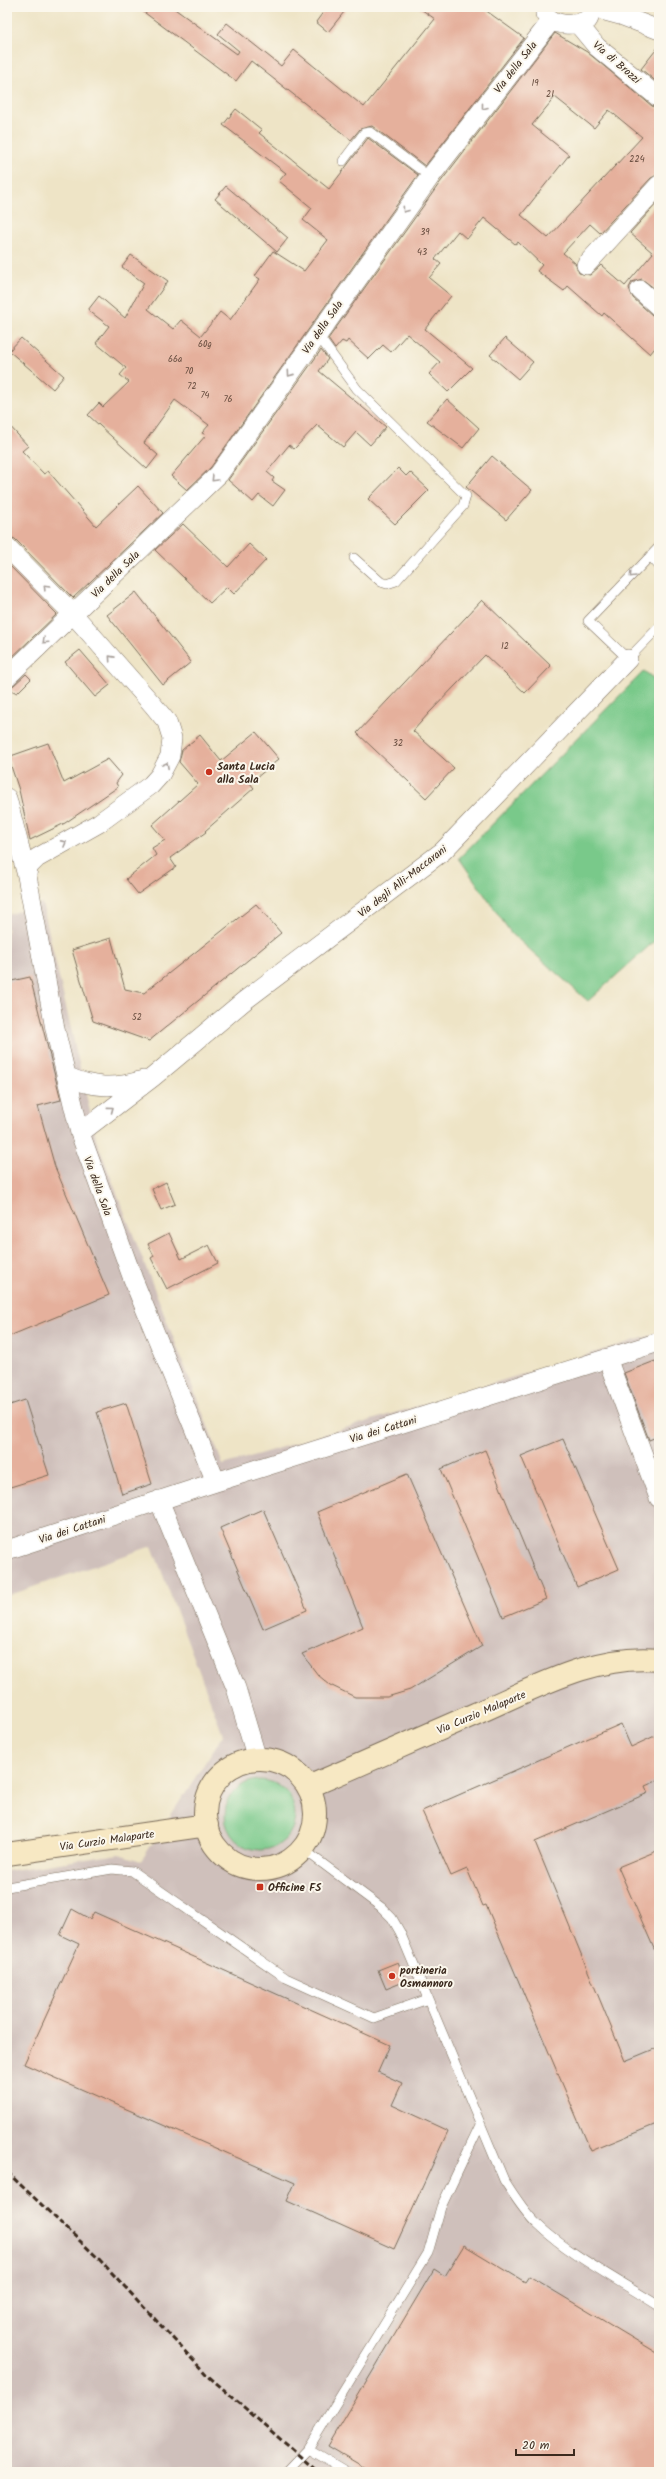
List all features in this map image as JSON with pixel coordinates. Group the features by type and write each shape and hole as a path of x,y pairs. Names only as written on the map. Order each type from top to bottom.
{"street":[{"path":"542,11 578,24 588,20 594,7 620,14 659,30"},
{"name":"Via della Sala","path":"7,677 219,474 430,177 542,11"},
{"name":"Via di Brozzi","path":"578,24 597,47 659,98"},
{"path":"586,265 659,185"},
{"path":"640,290 659,307"},
{"path":"7,547 73,614 163,717 170,728 172,746 170,756 160,775 140,794 99,823 37,858 28,867 27,876"},
{"name":"Via degli Alli-Maccarani","path":"80,1133 153,1077 244,1001 456,839 628,659"},
{"name":"Via della Sala","path":"7,798 27,876 66,1076 80,1133 133,1279 216,1482"},
{"path":"19,848 27,857 37,858"},
{"name":"Via degli Alli-Maccarani","path":"66,1076 88,1084 111,1087 153,1077"},
{"name":"Via dei Cattani","path":"7,1550 159,1500 659,1342"},
{"path":"607,1358 659,1498"},
{"path":"159,1500 236,1688 246,1716 257,1759"},
{"name":"Via Curzio Malaparte","path":"308,1787 560,1678 612,1660 636,1658 659,1660"},
{"path":"257,1759 270,1760 286,1765 297,1773 308,1787 314,1803 315,1818 310,1837 303,1849 289,1861 277,1866 261,1869 246,1867 229,1858 218,1849 207,1825 206,1804 218,1779 237,1764 257,1759"},
{"name":"Via Curzio Malaparte","path":"7,1854 207,1825"}],"lane":[{"path":"343,161 364,133 370,132 430,177"},
{"path":"317,334 357,389 466,496 463,506 396,581 387,584 380,582 354,558"},
{"path":"659,547 588,621 628,659 659,627"},
{"path":"650,556 659,566"},
{"path":"303,1849 381,1907 392,1918 400,1932 504,2180 537,2224 557,2241 659,2306"},
{"path":"7,1887 112,1869 132,1871 286,1978 374,2018 428,1999"},
{"path":"286,2472 308,2449 428,2253 441,2207 480,2125"},
{"path":"308,2449 347,2472"}],"shaded area":[{"path":"42,903 97,1142 223,1465 659,1333 659,2472 7,2472 7,1871 119,1854 141,1861 223,1735 152,1546 7,1596 7,915"}],"green space":[{"path":"644,671 653,678 659,671 659,937 588,1001 511,933 459,858"},
{"path":"260,1780 273,1783 285,1790 292,1802 295,1815 292,1828 285,1840 273,1847 260,1850 247,1847 235,1840 228,1828 225,1815 228,1802 235,1790 247,1783"}],"building":[{"path":"137,7 172,7 237,54 239,51 218,34 227,23 281,66 294,50 364,107 435,19 418,7 481,7 524,38 425,166 372,126 360,129 351,140 251,61 236,81"},
{"path":"327,7 348,7 328,32 316,22"},
{"path":"555,33 587,52 652,106 659,109 659,174 651,178 600,233 590,224 563,253 575,263 579,273 590,275 601,265 625,286 653,253 630,233 659,201 659,292 642,279 632,282 629,288 633,298 652,315 659,318 659,343 650,354 604,313 602,316 568,286 564,291 537,271 542,265 518,242 515,244 484,218 467,239 458,231 435,259 441,264 429,278 451,296 425,329 472,368 448,392 429,374 440,362 407,334 391,352 383,345 369,359 348,340 346,343 342,341 335,349 328,339 439,184","holes":["555,97 594,128 609,110 642,137 548,238 521,215 569,155 532,125"]},
{"path":"659,46 659,84 641,69"},
{"path":"236,109 262,130 259,133 329,189 368,138 418,175 211,467 187,490 171,476 206,435 202,433 209,425 175,400 144,443 158,455 147,469 88,415 99,403 103,407 129,382 120,375 126,368 96,343 109,326 88,310 99,296 125,318 144,283 122,267 131,255 168,281 148,309 173,329 181,320 201,336 220,312 230,320 260,279 255,276 273,251 304,271 328,240 303,220 312,208 279,181 286,173 223,125"},
{"path":"226,186 288,238 277,252 215,199"},
{"path":"21,338 64,376 53,389 9,351"},
{"path":"505,338 533,362 518,379 490,355"},
{"path":"321,350 328,359 319,371 386,427 370,445 356,432 343,447 317,425 294,449 289,445 267,472 274,478 272,481 285,490 273,506 259,495 253,502 228,480"},
{"path":"447,399 479,428 463,448 427,421"},
{"path":"7,423 28,446 22,451 44,474 48,471 96,526 138,486 163,513 73,598 15,539 7,536"},
{"path":"492,456 532,490 506,520 466,487"},
{"path":"398,468 406,476 410,472 429,490 395,524 368,499"},
{"path":"183,524 228,567 249,544 266,560 234,594 227,587 210,603 155,550"},
{"path":"7,563 57,614 7,662"},
{"path":"136,592 191,662 163,685 107,615"},
{"path":"482,600 551,666 525,693 485,655 429,713 413,731 454,768 426,798 357,733"},
{"path":"80,650 110,685 95,697 65,662"},
{"path":"26,674 31,679 17,693 7,688 14,685"},
{"path":"256,732 279,759 250,783 254,788 205,831 206,832 170,858 176,867 138,894 126,879 156,855 152,848 165,840 152,825 198,784 179,762 182,750 200,735 221,761"},
{"path":"48,743 64,783 108,759 122,775 116,783 118,787 65,823 30,840 19,790 8,757"},
{"path":"256,904 281,933 149,1041 93,1021 72,950 111,938 125,989 144,993"},
{"path":"30,977 61,1100 38,1106 55,1167 109,1295 7,1337 7,982"},
{"path":"166,1182 175,1204 161,1210 152,1189"},
{"path":"169,1233 181,1259 209,1245 218,1263 167,1289 151,1258 154,1256 148,1244"},
{"path":"655,1361 659,1371 659,1436 649,1440 624,1373"},
{"path":"25,1400 49,1475 7,1488 7,1406"},
{"path":"126,1403 152,1484 122,1494 97,1412"},
{"path":"563,1439 619,1569 577,1587 521,1456"},
{"path":"485,1450 546,1599 503,1617 441,1469"},
{"path":"407,1474 482,1646 410,1690 387,1697 355,1697 330,1685 318,1675 302,1654 363,1627 317,1512"},
{"path":"263,1509 307,1610 263,1629 220,1528"},
{"path":"621,1724 631,1747 659,1734 659,1780 645,1786 648,1793 535,1842 625,2061 659,2047 659,2123 591,2151 486,1905 483,1906 467,1869 451,1876 422,1811"},
{"path":"659,1850 659,1960 618,1867"},
{"path":"72,1909 90,1919 94,1912 390,2045 378,2072 402,2083 392,2105 448,2131 394,2249 287,2201 295,2183 24,2064 79,1944 60,1935"},
{"name":"portineria Osmannoro","path":"398,1962 406,1981 386,1989 378,1970"},
{"path":"464,2245 525,2282 529,2276 659,2354 659,2472 372,2472 328,2446 434,2269 445,2276"}],"railway":[{"path":"7,2172 99,2259 206,2374 318,2472"}],"place":[{"name":"Santa Lucia alla Sala","path":"209,772"},
{"name":"Officine FS","path":"260,1887"},
{"name":"portineria Osmannoro","path":"392,1976"}]}
